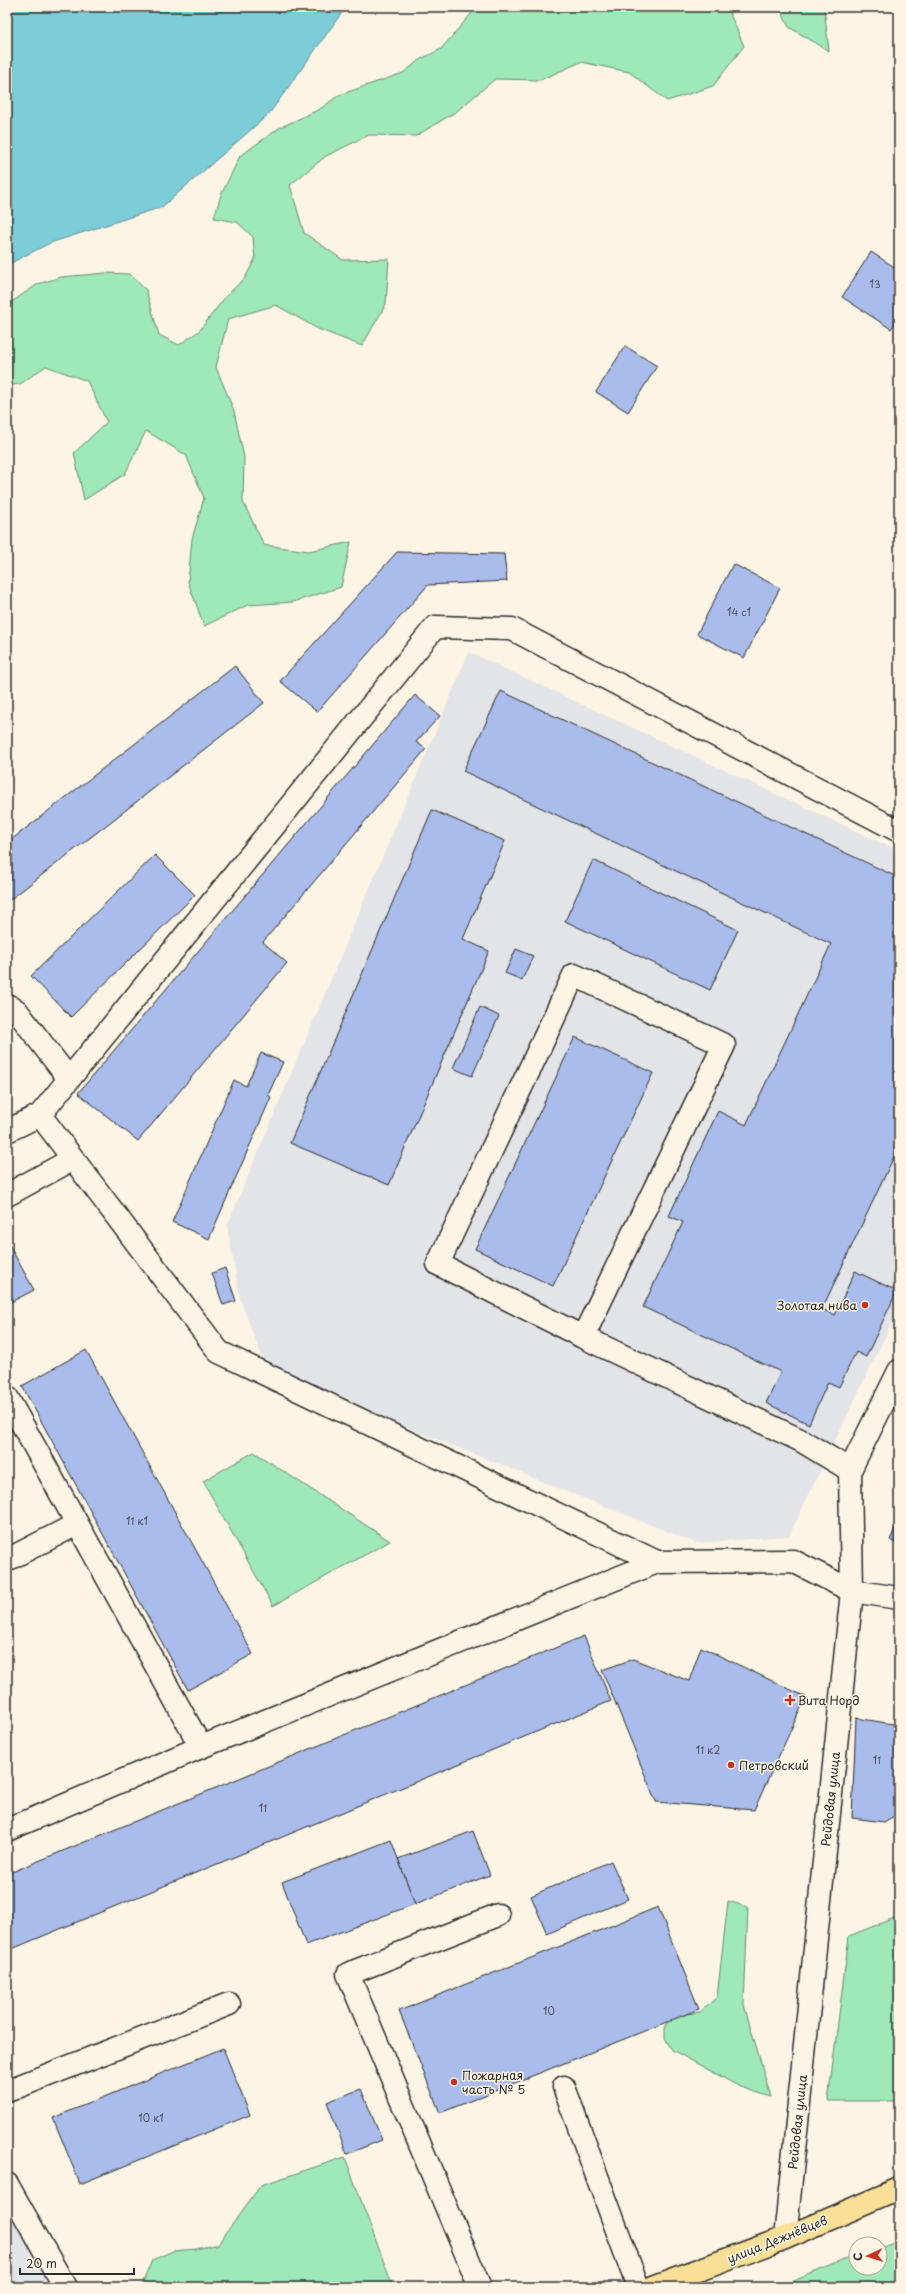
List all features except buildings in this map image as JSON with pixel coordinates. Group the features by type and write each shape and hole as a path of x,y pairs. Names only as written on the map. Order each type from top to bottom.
{"main road":[{"name":"улица Дежнёвцев","path":"653,2287 785,2238 899,2189"}],"street":[{"path":"7,1131 40,1115 435,627 512,629 899,831"},
{"path":"583,1337 724,1045 574,974 438,1264 583,1337 802,1441 850,1470"},
{"path":"7,1004 17,1011 68,1079"},
{"path":"40,1115 220,1352 657,1562"},
{"path":"7,1195 74,1160"},
{"name":"Рейдовая улица","path":"785,2238 852,1591 850,1470 899,1371"},
{"path":"7,1397 201,1747"},
{"path":"7,1560 77,1524"},
{"path":"7,1830 201,1747 657,1562 793,1561 852,1591 899,1598"},
{"path":"480,2287 348,1974 498,1915"},
{"path":"7,2091 229,2004"},
{"path":"564,2086 638,2287"},
{"path":"7,2184 65,2287"}],"shaded area":[{"path":"469,652 899,851 899,1308 789,1536 696,1543 331,1397 263,1360 240,1299 227,1226"},
{"path":"7,2208 51,2287 7,2287"}],"green space":[{"path":"477,7 727,7 744,46 713,86 667,101 629,72 581,62 540,80 495,79 457,111 416,136 369,135 326,156 290,185 304,233 343,260 389,259 386,304 362,346 318,329 276,305 228,319 216,367 234,411 244,457 243,502 264,545 309,551 351,542 341,587 293,602 248,605 204,626 188,582 192,539 204,498 186,455 146,431 125,474 84,500 74,453 107,422 87,381 46,366 20,384 7,386 7,305 38,284 61,277 106,273 129,274 146,290 159,335 179,345 199,331 226,296 245,278 255,259 253,237 237,222 214,218 221,195 240,156 279,128 320,109 339,95 403,73 421,59 441,49"},
{"path":"779,7 824,7 829,51 789,27"},
{"path":"254,1452 390,1541 273,1606 203,1481"},
{"path":"728,1901 748,1907 744,2005 771,2097 740,2087 672,2050 665,2038 665,2025 675,2016 700,2012 717,1997"},
{"path":"899,1916 899,2101 828,2101 849,1936"},
{"path":"345,2157 393,2287 141,2287 152,2260 173,2251 196,2249 218,2244 261,2185"},
{"path":"899,2240 899,2287 779,2287 848,2258 848,2276 888,2276 888,2244"}],"water":[{"path":"7,7 346,7 269,114 162,207 50,243 7,265"}],"place":[{"name":"Золотая нива","path":"865,1305"},
{"name":"Вита Норд","path":"790,1700"},
{"name":"Петровский","path":"731,1765"},
{"name":"Пожарная часть № 5","path":"454,2082"}]}
